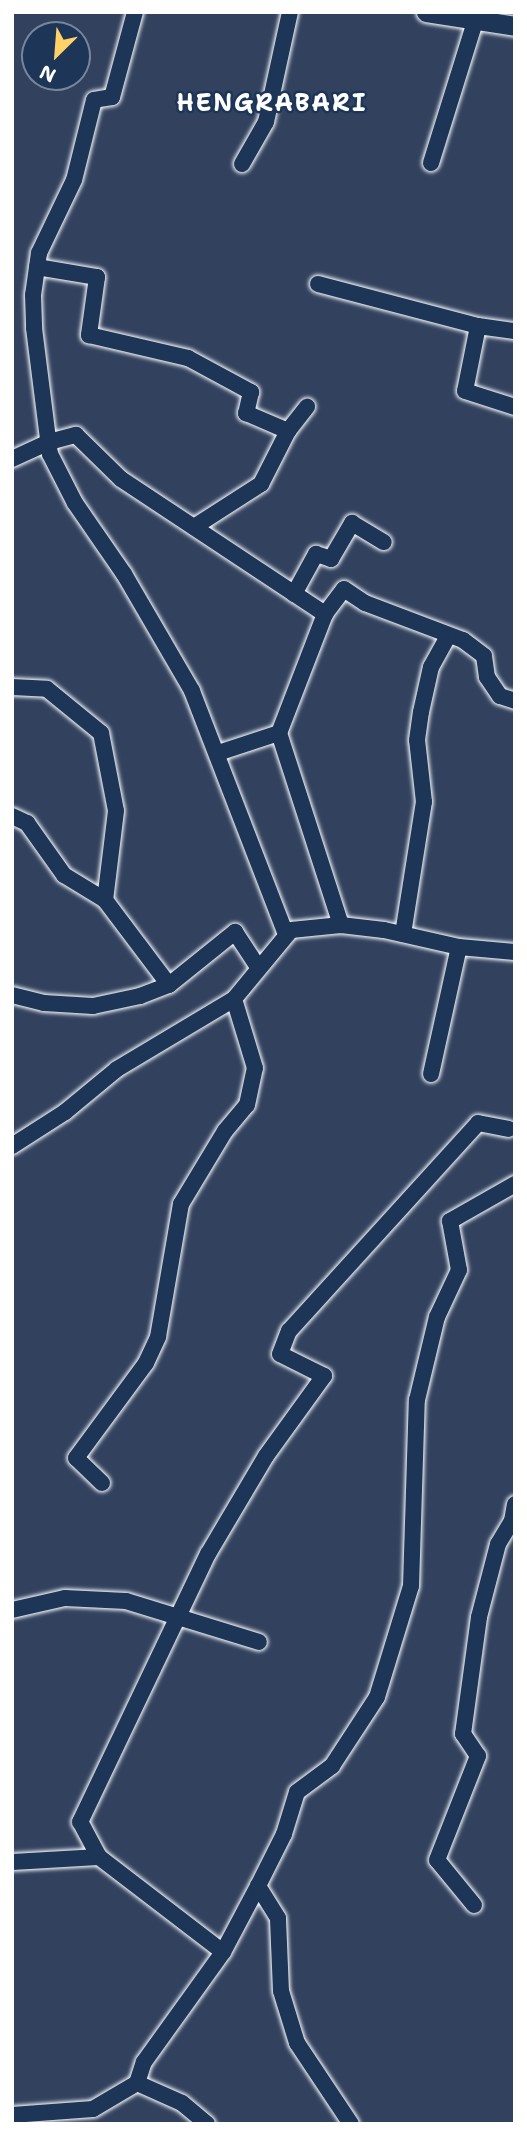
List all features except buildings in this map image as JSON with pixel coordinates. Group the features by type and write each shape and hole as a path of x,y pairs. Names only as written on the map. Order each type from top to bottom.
{"main road":[{"path":"426,12 475,22 511,21"}],"street":[{"path":"242,164 266,122 290,12"},
{"path":"132,13 112,97 94,100 74,180 39,253 34,328 50,454 75,503 124,574 192,691 286,934"},
{"path":"431,163 475,22"},
{"path":"37,267 97,277 89,335 145,345 198,363 251,392 246,413 288,430"},
{"path":"318,284 478,326 515,331"},
{"path":"478,326 465,391 515,407"},
{"path":"194,527 261,484 288,430 307,407"},
{"path":"12,459 49,442 76,435 121,479 325,614"},
{"path":"294,594 316,554 331,559 352,523 384,542"},
{"path":"341,925 279,733 325,614 344,589 365,603 448,636 484,656 487,677 500,696 515,701"},
{"path":"402,934 424,802 417,740 421,712 431,667 448,636"},
{"path":"12,687 47,689 101,733 116,811 105,901"},
{"path":"218,753 279,733"},
{"path":"12,816 27,823 64,874 105,901 169,985"},
{"path":"12,1146 65,1112 117,1069 234,999 291,929 341,925 402,934 459,947 515,952"},
{"path":"12,995 44,1003 93,1006 169,985 235,932 258,967"},
{"path":"431,1074 459,947"},
{"path":"102,1483 76,1458 146,1363 158,1337 181,1204 225,1131 247,1105 255,1068 234,999"},
{"path":"223,1952 99,1857 80,1822 178,1615 265,1456 324,1376 280,1354 289,1331 478,1123 513,1127"},
{"path":"12,2115 93,2109 136,2083 144,2062 223,1952 284,1833 297,1792 332,1766 377,1697 411,1586 417,1400 437,1317 458,1270 450,1221 515,1184"},
{"path":"474,1905 437,1860 478,1756 463,1734 479,1617 498,1544 512,1521 515,1504"},
{"path":"12,1611 65,1598 126,1601 259,1642"},
{"path":"12,1862 99,1857"},
{"path":"258,1886 278,1918 281,1991 297,2043 351,2124"},
{"path":"136,2083 182,2103 207,2124"}],"district":[{"name":"HENGRABARI","path":"272,104"}]}
